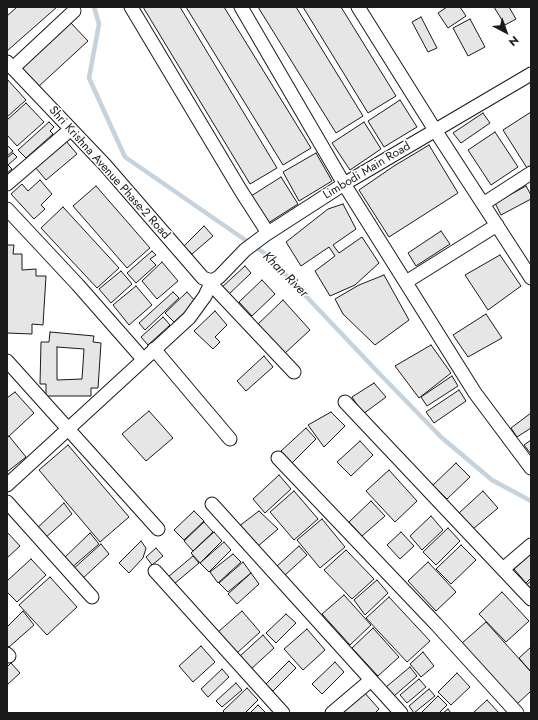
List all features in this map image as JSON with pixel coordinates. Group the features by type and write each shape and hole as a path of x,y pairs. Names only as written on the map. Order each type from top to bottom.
{"street":[{"path":"131,7 266,234"},
{"path":"241,7 344,184 475,393 531,468"},
{"path":"358,7 435,130 531,278"},
{"path":"10,65 74,11"},
{"name":"Shri Krishna Avenue Phase-2 Road","path":"10,65 105,165 203,278 211,283 294,372"},
{"name":"Limbodi Main Road","path":"211,283 219,277 245,250 266,234 344,184 531,74"},
{"path":"7,184 71,129"},
{"path":"483,204 531,173"},
{"path":"7,210 78,285 143,359"},
{"path":"406,282 497,225"},
{"path":"7,485 189,318 205,296 211,283"},
{"path":"154,350 230,439"},
{"path":"7,360 158,529"},
{"path":"345,402 531,599"},
{"path":"278,458 436,624 517,713"},
{"path":"7,502 92,597"},
{"path":"212,504 401,713"},
{"path":"503,569 531,545"},
{"path":"155,571 283,713"},
{"path":"332,713 371,680"}],"building":[{"path":"17,7 57,7 7,51 7,16"},
{"path":"143,7 180,7 277,168 250,184"},
{"path":"186,7 224,7 311,148 283,165"},
{"path":"258,7 296,7 363,116 336,133"},
{"path":"303,7 341,7 396,96 368,113"},
{"path":"447,7 460,7 466,16 448,28 438,13"},
{"path":"494,7 509,7 516,19 505,25"},
{"path":"421,17 437,48 428,52 412,22"},
{"path":"470,19 485,47 468,56 453,28"},
{"path":"70,22 88,41 38,87 20,67"},
{"path":"7,79 26,100 7,117"},
{"path":"400,100 417,127 384,147 368,121"},
{"path":"26,103 44,122 17,146 7,135 7,120"},
{"path":"531,112 531,165 527,168 503,130"},
{"path":"483,113 490,123 461,143 453,133"},
{"path":"49,122 54,127 50,131 53,134 26,158 18,150"},
{"path":"364,122 381,149 350,170 332,143"},
{"path":"495,132 518,167 491,185 468,150"},
{"path":"66,141 77,154 46,180 35,167"},
{"path":"7,145 13,151 7,156"},
{"path":"429,145 458,193 389,237 359,190 394,166"},
{"path":"13,153 17,157 8,165 12,169 7,173 7,158"},
{"path":"316,153 332,181 299,201 283,172"},
{"path":"281,177 298,204 265,225 248,198"},
{"path":"40,180 52,194 41,205 45,209 34,219 11,194 22,184 28,191"},
{"path":"96,186 150,248 127,268 73,206"},
{"path":"526,186 531,195 531,199 501,215 495,203"},
{"path":"343,204 356,229 333,245 339,253 362,237 379,263 355,285 330,296 315,271 335,256 329,247 301,266 286,242 328,209"},
{"path":"63,207 119,268 97,288 41,228"},
{"path":"204,226 213,236 192,254 184,246"},
{"path":"441,231 450,244 416,266 408,253"},
{"path":"7,245 14,245 13,254 22,254 22,270 36,269 36,276 46,276 43,325 32,324 32,334 7,333"},
{"path":"152,251 156,255 150,259 156,265 136,283 127,273"},
{"path":"500,255 521,286 488,310 465,275"},
{"path":"162,262 178,281 157,299 142,281"},
{"path":"245,266 251,273 227,296 220,289"},
{"path":"121,271 132,284 111,303 99,289"},
{"path":"384,275 409,320 375,345 343,314 335,299 359,285"},
{"path":"262,280 275,294 252,316 239,302"},
{"path":"136,286 152,305 129,325 113,305"},
{"path":"173,292 179,298 145,330 139,323"},
{"path":"187,292 196,302 174,322 165,313"},
{"path":"283,300 310,330 283,355 256,326"},
{"path":"215,311 227,325 215,337 220,342 213,349 194,331"},
{"path":"486,314 502,338 468,357 453,335"},
{"path":"163,317 170,325 148,345 141,337"},
{"path":"50,332 94,336 93,342 101,343 98,388 91,388 91,396 46,396 46,384 40,384 41,342 49,342","holes":["57,347 84,349 82,379 57,380"]},
{"path":"431,345 451,373 419,398 395,366"},
{"path":"264,356 273,367 246,391 237,381"},
{"path":"452,376 458,386 427,406 421,397"},
{"path":"374,383 386,397 363,414 352,397"},
{"path":"459,390 466,401 434,423 426,412"},
{"path":"15,392 34,413 8,437 7,398"},
{"path":"149,411 173,438 146,461 122,434"},
{"path":"331,412 345,426 324,447 308,425"},
{"path":"531,413 531,428 517,437 511,428"},
{"path":"306,428 316,439 292,463 281,451"},
{"path":"9,436 26,457 7,472 7,438"},
{"path":"531,440 531,454 524,445"},
{"path":"360,441 373,455 351,476 337,462"},
{"path":"68,445 129,517 100,542 39,470"},
{"path":"456,463 470,477 447,499 433,485"},
{"path":"389,470 417,501 395,522 366,491"},
{"path":"279,475 291,489 265,513 253,499"},
{"path":"294,491 318,519 294,540 270,512"},
{"path":"483,491 498,508 473,529 459,513"},
{"path":"371,501 385,516 362,536 349,522"},
{"path":"64,503 72,514 44,539 35,530"},
{"path":"194,511 204,521 184,540 174,530"},
{"path":"259,511 278,529 257,547 238,527"},
{"path":"431,516 443,530 422,550 410,536"},
{"path":"322,519 345,547 320,568 297,540"},
{"path":"204,522 213,532 193,551 184,541"},
{"path":"448,528 460,541 436,565 423,552"},
{"path":"7,532 20,546 7,558"},
{"path":"214,532 222,541 200,563 191,553"},
{"path":"401,532 414,546 400,559 387,545"},
{"path":"90,533 99,544 70,569 62,560"},
{"path":"141,541 146,548 143,558 129,573 119,563"},
{"path":"224,542 231,550 209,572 200,563"},
{"path":"101,544 109,554 81,580 72,570"},
{"path":"461,545 476,560 451,584 436,569"},
{"path":"299,546 307,555 284,576 276,567"},
{"path":"156,548 163,556 152,565 146,557"},
{"path":"346,550 374,579 352,599 324,570"},
{"path":"233,554 241,562 218,583 210,572"},
{"path":"531,554 531,578 526,583 514,569"},
{"path":"193,556 199,563 174,584 168,577"},
{"path":"31,559 46,575 17,602 7,592 7,581"},
{"path":"243,562 251,573 228,592 219,583"},
{"path":"428,562 456,592 436,611 408,581"},
{"path":"251,573 259,584 237,604 228,594"},
{"path":"50,577 77,607 47,635 19,605"},
{"path":"377,580 388,593 365,615 354,600"},
{"path":"531,581 531,595 524,587"},
{"path":"502,592 529,621 506,642 479,614"},
{"path":"344,595 371,625 350,645 322,614"},
{"path":"389,597 430,641 407,662 366,618"},
{"path":"23,611 34,625 9,647 7,645 7,627"},
{"path":"242,611 260,632 237,653 218,632"},
{"path":"286,614 296,623 276,643 266,633"},
{"path":"486,622 531,672 531,691 516,705 462,643"},
{"path":"373,628 399,657 378,676 352,648"},
{"path":"307,629 325,650 303,670 284,649"},
{"path":"263,635 274,648 250,670 239,657"},
{"path":"201,646 215,662 193,682 179,666"},
{"path":"531,647 531,672 519,658"},
{"path":"423,652 434,666 421,677 410,664"},
{"path":"289,661 296,668 273,691 266,684"},
{"path":"335,662 344,672 322,694 312,684"},
{"path":"11,663 20,673 7,685 7,667"},
{"path":"410,667 417,676 394,696 386,687"},
{"path":"222,669 229,677 208,697 201,689"},
{"path":"457,673 470,687 451,705 438,692"},
{"path":"419,679 426,687 407,703 400,695"},
{"path":"236,683 242,690 222,707 216,701"},
{"path":"247,688 258,700 245,713 225,713 223,711"},
{"path":"429,689 435,696 414,713 409,706"},
{"path":"363,691 379,709 375,713 341,713"},
{"path":"438,696 447,705 439,713 421,713"},
{"path":"487,700 499,713 473,713"},
{"path":"258,705 265,712 264,713 250,713"},
{"path":"448,709 451,713 443,713"}],"waterway":[{"name":"Khan River","path":"94,7 99,24 89,78 125,157 267,255 441,437 492,480 531,501"}]}
